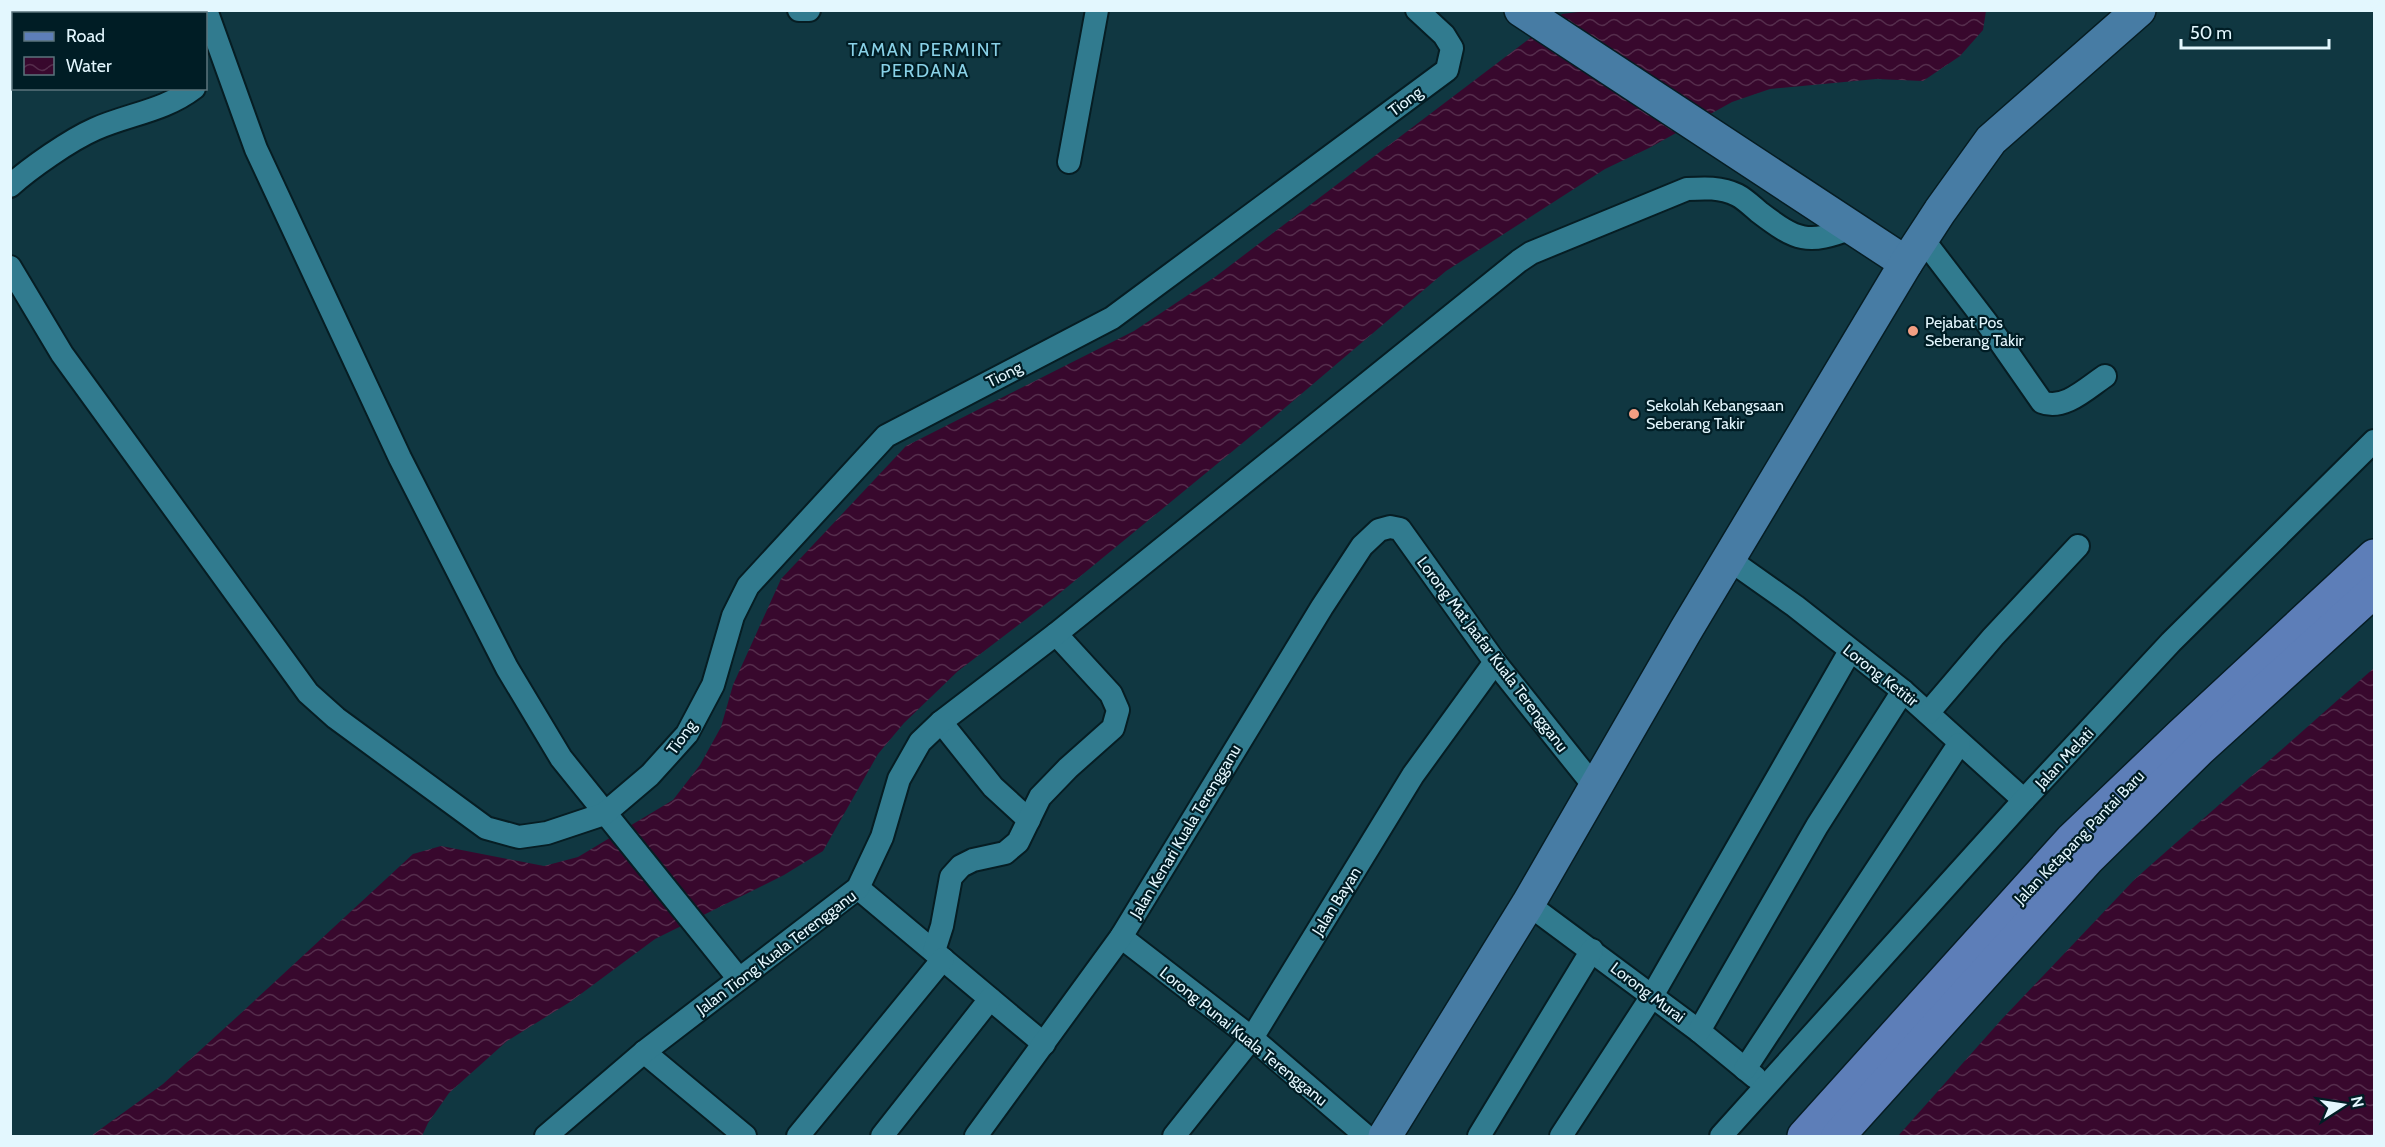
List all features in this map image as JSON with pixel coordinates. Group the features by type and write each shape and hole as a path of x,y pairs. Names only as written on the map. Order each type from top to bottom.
{"main road":[{"name":"Jalan Ketapang Pantai Baru","path":"1804,1137 2071,840 2374,556"},
{"name":"Jalan Ketapang Pantai Baru","path":"1838,1137 2088,859 2200,749 2374,591"}],"street":[{"path":"799,10 809,10"},
{"path":"1069,162 1097,10"},
{"name":"Tiong","path":"610,821 687,734 713,685 733,616 748,586 886,436 1112,318 1447,70 1452,48 1444,35 1417,10"},
{"path":"1521,10 1852,228 1914,251 1987,323 2042,402 2050,405 2063,403 2105,376"},
{"path":"1385,1137 1528,904 1686,630 1914,251 1991,140 2139,10"},
{"path":"207,13 256,149 400,458 507,668 561,758 739,979"},
{"path":"207,79 223,59"},
{"path":"10,186 94,129 164,107 191,90"},
{"path":"858,888 882,837 899,779 920,742 941,722 1056,634 1531,253 1687,189 1714,188 1738,195 1787,233 1805,239 1826,238 1852,228"},
{"path":"10,267 62,354 270,644 319,705 472,819 493,831 519,837 610,821"},
{"name":"Jalan Melati","path":"1722,1137 2024,800 2171,642 2374,441"},
{"name":"Lorong Mat Jaafar Kuala Terengganu","path":"1390,527 1400,529 1496,662 1594,786"},
{"name":"Jalan Kenari Kuala Terengganu","path":"976,1137 1121,937 1322,607 1362,546 1379,530 1390,527"},
{"path":"1928,713 1993,637 2078,546"},
{"name":"Lorong Ketitir","path":"1730,560 1795,606 1903,692 2024,800"},
{"path":"798,1137 938,956 951,877 961,866 973,860 1005,853 1018,842 1040,797 1068,768 1113,728 1118,710 1111,694 1056,634"},
{"path":"1561,1137 1652,996 1850,651"},
{"name":"Jalan Bayan","path":"1174,1137 1252,1038 1413,775 1496,662"},
{"path":"1699,1031 1817,826 1903,692"},
{"path":"941,722 993,787 1029,820"},
{"path":"1744,1069 1959,744"},
{"name":"Jalan Tiong Kuala Terengganu","path":"546,1137 644,1052 858,888 1044,1044"},
{"name":"Lorong Murai","path":"1528,904 1699,1031 1766,1086"},
{"name":"Lorong Punai Kuala Terengganu","path":"1121,937 1252,1038 1366,1137"},
{"path":"1479,1137 1592,950"},
{"path":"882,1137 990,999"},
{"path":"644,1052 731,1132"}],"water":[{"path":"1595,10 1986,11 1983,30 1960,56 1923,81 1876,79 1770,89 1732,102 1649,148 1605,169 1446,271 1273,418 1055,597 958,671 904,723 878,754 823,851 784,875 655,939 570,1002 507,1041 449,1093 428,1123 422,1136 91,1136 163,1084 413,854 441,846 544,866 578,857 673,800 700,765 721,727 733,685 781,579 906,446 1134,331 1215,277 1562,14"},
{"path":"2374,668 2374,1136 1898,1136 2002,1019 2135,879"}],"place":[{"name":"Pejabat Pos Seberang Takir","path":"1913,331"},
{"name":"Sekolah Kebangsaan Seberang Takir","path":"1634,414"}],"district":[{"name":"TAMAN PERMINT PERDANA","path":"925,60"}]}
